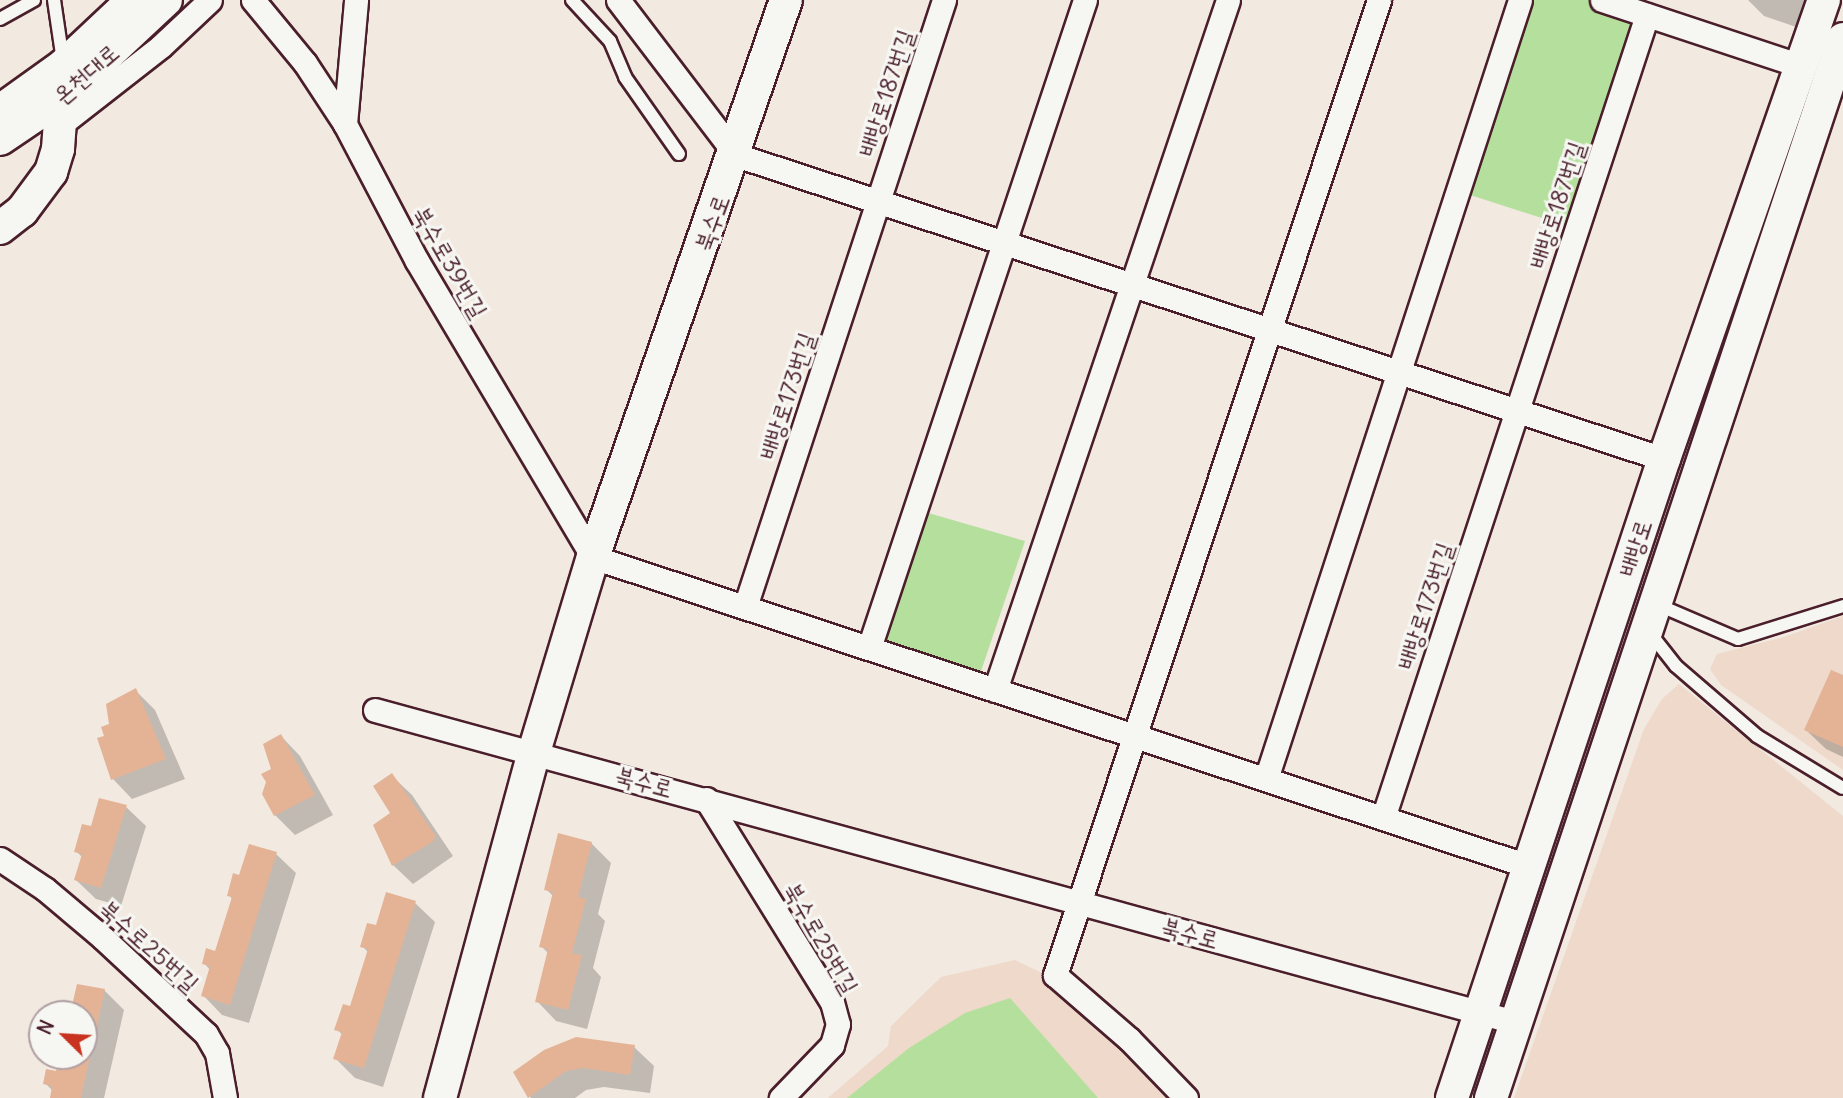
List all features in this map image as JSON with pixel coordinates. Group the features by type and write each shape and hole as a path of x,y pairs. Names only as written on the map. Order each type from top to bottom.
{"street":[{"name":"온천대로","path":"0,111 64,65 133,0"},
{"name":"온천대로","path":"0,139 61,111 166,0"},
{"path":"61,111 161,46 210,0"},
{"name":"북수로39번길","path":"253,0 306,63 345,124 417,261 593,557"},
{"path":"345,124 356,0"},
{"path":"618,0 736,155 1664,459"},
{"name":"북수로","path":"786,0 736,155 593,557 534,752 1518,1023"},
{"name":"배방로187번길","path":"878,202 944,0"},
{"path":"869,648 1085,0"},
{"path":"995,690 1228,0"},
{"path":"1186,1098 1129,1039 1055,975 1379,0"},
{"path":"1266,779 1520,0"},
{"path":"1602,0 1801,66"},
{"name":"배방로","path":"1452,1098 1664,459 1824,0"},
{"name":"배방로187번길","path":"1517,411 1647,15"},
{"name":"배방로","path":"1491,1098 1843,39"},
{"path":"0,228 38,193 51,172 61,111 64,65"},
{"name":"배방로173번길","path":"745,607 878,202"},
{"name":"배방로173번길","path":"1383,818 1517,411"},
{"path":"593,557 1528,866"},
{"path":"375,710 534,752 440,1098"},
{"name":"북수로25번길","path":"706,799 835,1013 838,1024 832,1045 781,1098"},
{"name":"북수로25번길","path":"0,859 45,889 103,938 206,1034 218,1053 225,1098"}],"lane":[{"path":"0,19 34,0"},
{"path":"54,0 64,65"},
{"path":"572,0 610,41 625,77 679,154"},
{"path":"1652,617 1738,639 1843,606"},
{"path":"1652,617 1676,666 1757,736 1843,788"}],"shaded area":[{"path":"1843,616 1843,770 1721,685 1710,669 1717,654 1784,637"},
{"path":"1679,684 1843,816 1843,1098 1514,1098 1644,729 1662,699"},
{"path":"1015,960 1040,972 1121,1040 1174,1098 828,1098 888,1046 891,1026 941,977"}],"green space":[{"path":"1526,0 1617,0 1648,10 1576,229 1464,193"},
{"path":"925,512 1025,541 980,674 879,642"},
{"path":"1010,998 1098,1098 847,1098 909,1048 965,1013"}],"building":[{"path":"1831,670 1843,675 1843,747 1804,730"},
{"path":"136,688 166,759 111,780 97,738 104,736 101,727 109,724 106,704"},
{"path":"281,734 315,795 274,816 262,794 266,782 261,774 271,769 263,744"},
{"path":"392,773 435,835 434,841 392,866 373,825 390,813 373,786"},
{"path":"99,798 127,805 101,888 74,880 82,854 74,852 82,824 91,826"},
{"path":"558,833 592,842 578,897 586,899 572,953 582,955 568,1010 535,1002 548,949 539,947 553,892 544,890"},
{"path":"249,844 277,852 230,1005 201,996 210,966 202,964 206,948 215,951 232,897 227,896 233,873 239,875"},
{"path":"386,892 416,901 364,1068 333,1059 342,1032 334,1030 343,1004 350,1006 368,949 360,947 367,923 376,925"},
{"path":"77,984 105,989 98,1021 98,1000 73,1000"},
{"path":"576,1037 635,1045 630,1075 584,1068 566,1071 528,1098 513,1072 544,1050"},
{"path":"46,1070 87,1070 81,1098 50,1098 52,1086 43,1084"}]}
